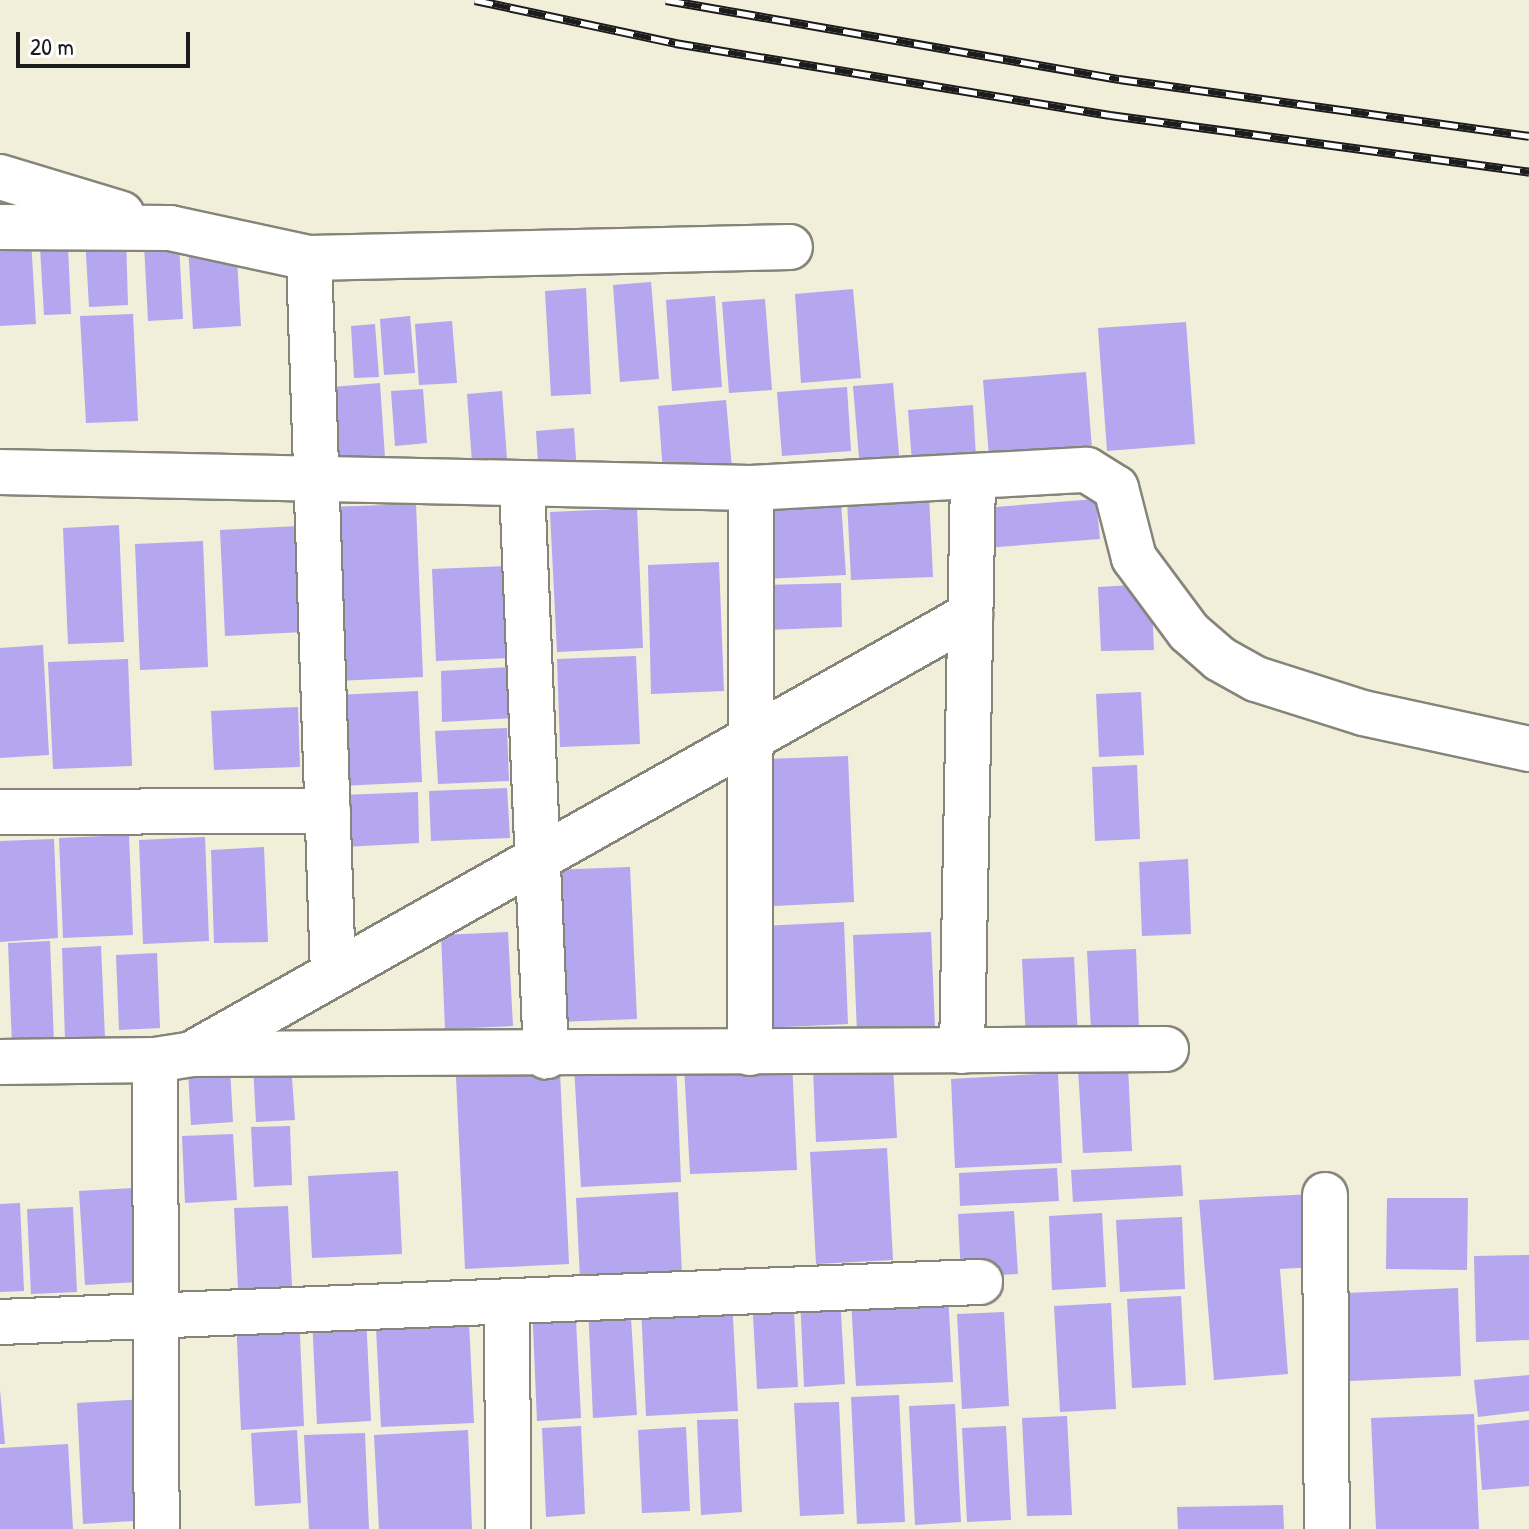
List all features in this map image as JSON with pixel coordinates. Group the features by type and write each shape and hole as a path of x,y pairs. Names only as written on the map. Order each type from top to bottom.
{"street":[{"path":"0,177 170,228 309,258 790,247"},
{"path":"0,227 170,228"},
{"path":"309,258 333,974"},
{"path":"0,472 317,478 522,487 751,488 1087,470 1104,476 1116,488 1134,558 1189,632 1220,659 1256,679 1351,709 1529,749"},
{"path":"962,1051 973,476"},
{"path":"522,487 546,1056"},
{"path":"750,1053 747,741 751,488"},
{"path":"173,1057 333,974 970,615"},
{"path":"0,812 328,811"},
{"path":"0,1062 173,1057 1166,1049"},
{"path":"157,1529 156,1315 173,1057"},
{"path":"1325,1195 1327,1529"},
{"path":"0,1322 980,1282"},
{"path":"507,1302 508,1529"}],"building":[{"path":"126,236 128,305 89,307 85,237"},
{"path":"31,239 36,324 0,326 0,240"},
{"path":"179,242 183,319 148,321 144,244"},
{"path":"236,243 241,326 193,329 188,245"},
{"path":"68,247 71,314 44,315 40,248"},
{"path":"651,282 659,379 620,382 613,285"},
{"path":"586,288 591,394 551,396 545,291"},
{"path":"853,289 861,378 801,383 795,294"},
{"path":"715,296 722,387 672,391 666,300"},
{"path":"765,299 772,390 729,393 722,302"},
{"path":"133,314 138,421 86,423 80,316"},
{"path":"410,316 415,373 384,375 380,319"},
{"path":"452,321 457,383 419,385 415,324"},
{"path":"1186,322 1195,444 1107,451 1098,328"},
{"path":"375,324 379,377 354,378 351,326"},
{"path":"1086,372 1092,449 989,457 983,380"},
{"path":"380,383 385,458 337,463 332,387"},
{"path":"893,383 900,466 860,470 853,386"},
{"path":"847,387 851,451 782,456 777,392"},
{"path":"423,389 427,443 395,446 391,391"},
{"path":"502,391 507,459 472,462 467,394"},
{"path":"726,400 733,480 664,485 658,406"},
{"path":"973,405 976,458 912,463 908,410"},
{"path":"574,428 577,475 539,478 536,431"},
{"path":"929,495 933,577 851,580 847,499"},
{"path":"1096,499 1100,539 985,548 982,508"},
{"path":"841,502 846,575 765,579 761,506"},
{"path":"416,504 423,677 336,681 328,507"},
{"path":"637,508 643,648 557,652 550,512"},
{"path":"119,525 124,642 68,644 63,528"},
{"path":"299,526 304,632 225,636 220,530"},
{"path":"203,541 208,667 140,670 135,544"},
{"path":"719,562 724,691 651,694 648,565"},
{"path":"508,566 513,658 436,661 432,569"},
{"path":"841,583 842,627 767,630 765,585"},
{"path":"1151,584 1154,650 1101,651 1098,587"},
{"path":"43,645 49,755 0,758 0,648"},
{"path":"636,656 640,744 560,747 557,659"},
{"path":"128,659 132,766 53,769 48,662"},
{"path":"512,667 514,718 442,722 441,671"},
{"path":"418,691 422,782 340,786 336,695"},
{"path":"1141,692 1144,755 1099,757 1096,694"},
{"path":"298,707 300,767 214,770 211,711"},
{"path":"507,728 509,781 438,784 435,731"},
{"path":"848,756 854,902 774,906 767,759"},
{"path":"1137,765 1140,839 1095,841 1092,767"},
{"path":"507,788 510,838 431,841 429,791"},
{"path":"418,792 419,843 345,847 342,795"},
{"path":"129,835 133,935 63,938 59,838"},
{"path":"205,837 209,941 143,944 139,840"},
{"path":"54,839 58,938 0,942 0,841"},
{"path":"264,847 268,942 214,943 211,850"},
{"path":"1188,859 1191,934 1142,936 1139,862"},
{"path":"630,867 637,1019 557,1022 550,870"},
{"path":"844,922 848,1024 764,1028 760,926"},
{"path":"508,932 513,1026 445,1029 441,935"},
{"path":"931,932 935,1028 857,1033 853,935"},
{"path":"50,941 54,1043 12,1045 8,943"},
{"path":"101,946 105,1038 65,1040 62,948"},
{"path":"1136,949 1139,1028 1091,1030 1087,951"},
{"path":"157,953 160,1028 119,1030 116,955"},
{"path":"1074,957 1078,1037 1026,1039 1022,959"},
{"path":"676,1061 681,1182 581,1187 574,1066"},
{"path":"792,1061 797,1170 690,1174 684,1066"},
{"path":"291,1064 295,1120 256,1122 253,1066"},
{"path":"893,1066 897,1138 816,1142 813,1069"},
{"path":"1128,1066 1132,1151 1083,1153 1078,1068"},
{"path":"230,1069 233,1122 191,1125 188,1071"},
{"path":"560,1072 569,1264 465,1269 456,1077"},
{"path":"1058,1073 1062,1163 955,1168 951,1079"},
{"path":"290,1126 292,1185 254,1187 251,1127"},
{"path":"233,1134 237,1200 185,1203 182,1136"},
{"path":"887,1148 893,1260 816,1264 810,1152"},
{"path":"1181,1165 1183,1196 1073,1202 1071,1170"},
{"path":"1057,1168 1059,1201 960,1206 959,1173"},
{"path":"398,1171 402,1254 312,1258 308,1176"},
{"path":"134,1188 139,1282 85,1285 79,1191"},
{"path":"678,1192 682,1273 580,1278 576,1198"},
{"path":"1312,1194 1316,1267 1280,1269 1288,1374 1214,1380 1199,1200"},
{"path":"1387,1198 1468,1198 1467,1270 1386,1269"},
{"path":"20,1203 24,1291 0,1292 0,1204"},
{"path":"288,1206 292,1286 238,1289 234,1208"},
{"path":"73,1207 77,1292 31,1294 27,1209"},
{"path":"1014,1211 1018,1274 961,1277 958,1214"},
{"path":"1102,1213 1106,1287 1052,1290 1049,1216"},
{"path":"1182,1217 1185,1289 1120,1292 1116,1220"},
{"path":"1529,1255 1529,1340 1476,1342 1474,1256"},
{"path":"1458,1288 1461,1376 1350,1381 1347,1293"},
{"path":"793,1294 798,1387 757,1389 752,1296"},
{"path":"948,1294 953,1382 856,1386 851,1300"},
{"path":"840,1295 845,1384 804,1387 800,1296"},
{"path":"1181,1296 1186,1385 1132,1388 1127,1299"},
{"path":"732,1300 738,1411 646,1416 641,1305"},
{"path":"575,1301 581,1418 537,1421 532,1303"},
{"path":"630,1302 637,1415 593,1418 588,1304"},
{"path":"468,1303 474,1423 381,1427 375,1308"},
{"path":"1111,1303 1116,1409 1060,1412 1054,1306"},
{"path":"1004,1312 1009,1406 962,1409 957,1314"},
{"path":"299,1314 304,1426 241,1430 236,1318"},
{"path":"366,1315 371,1421 317,1424 312,1317"},
{"path":"1529,1375 1529,1411 1478,1417 1474,1380"},
{"path":"0,1390 5,1444 0,1444"},
{"path":"899,1395 905,1522 857,1524 851,1397"},
{"path":"145,1399 151,1520 83,1524 77,1403"},
{"path":"839,1402 844,1514 800,1516 794,1403"},
{"path":"955,1404 961,1522 915,1525 909,1406"},
{"path":"1474,1414 1479,1529 1376,1529 1371,1418"},
{"path":"1067,1416 1072,1515 1027,1516 1022,1418"},
{"path":"738,1419 742,1512 701,1515 697,1420"},
{"path":"1529,1420 1529,1486 1482,1490 1477,1425"},
{"path":"581,1426 585,1514 546,1517 542,1428"},
{"path":"1006,1426 1011,1520 967,1522 962,1428"},
{"path":"686,1427 690,1511 642,1513 638,1430"},
{"path":"297,1430 301,1503 255,1506 251,1433"},
{"path":"468,1430 472,1529 379,1529 374,1435"},
{"path":"365,1433 369,1529 309,1529 304,1435"},
{"path":"68,1444 73,1529 0,1529 0,1448"},
{"path":"1283,1505 1284,1529 1178,1529 1177,1507"}],"railway":[{"path":"475,0 675,43 1110,115 1529,172"},
{"path":"666,0 1119,79 1529,136"}]}
